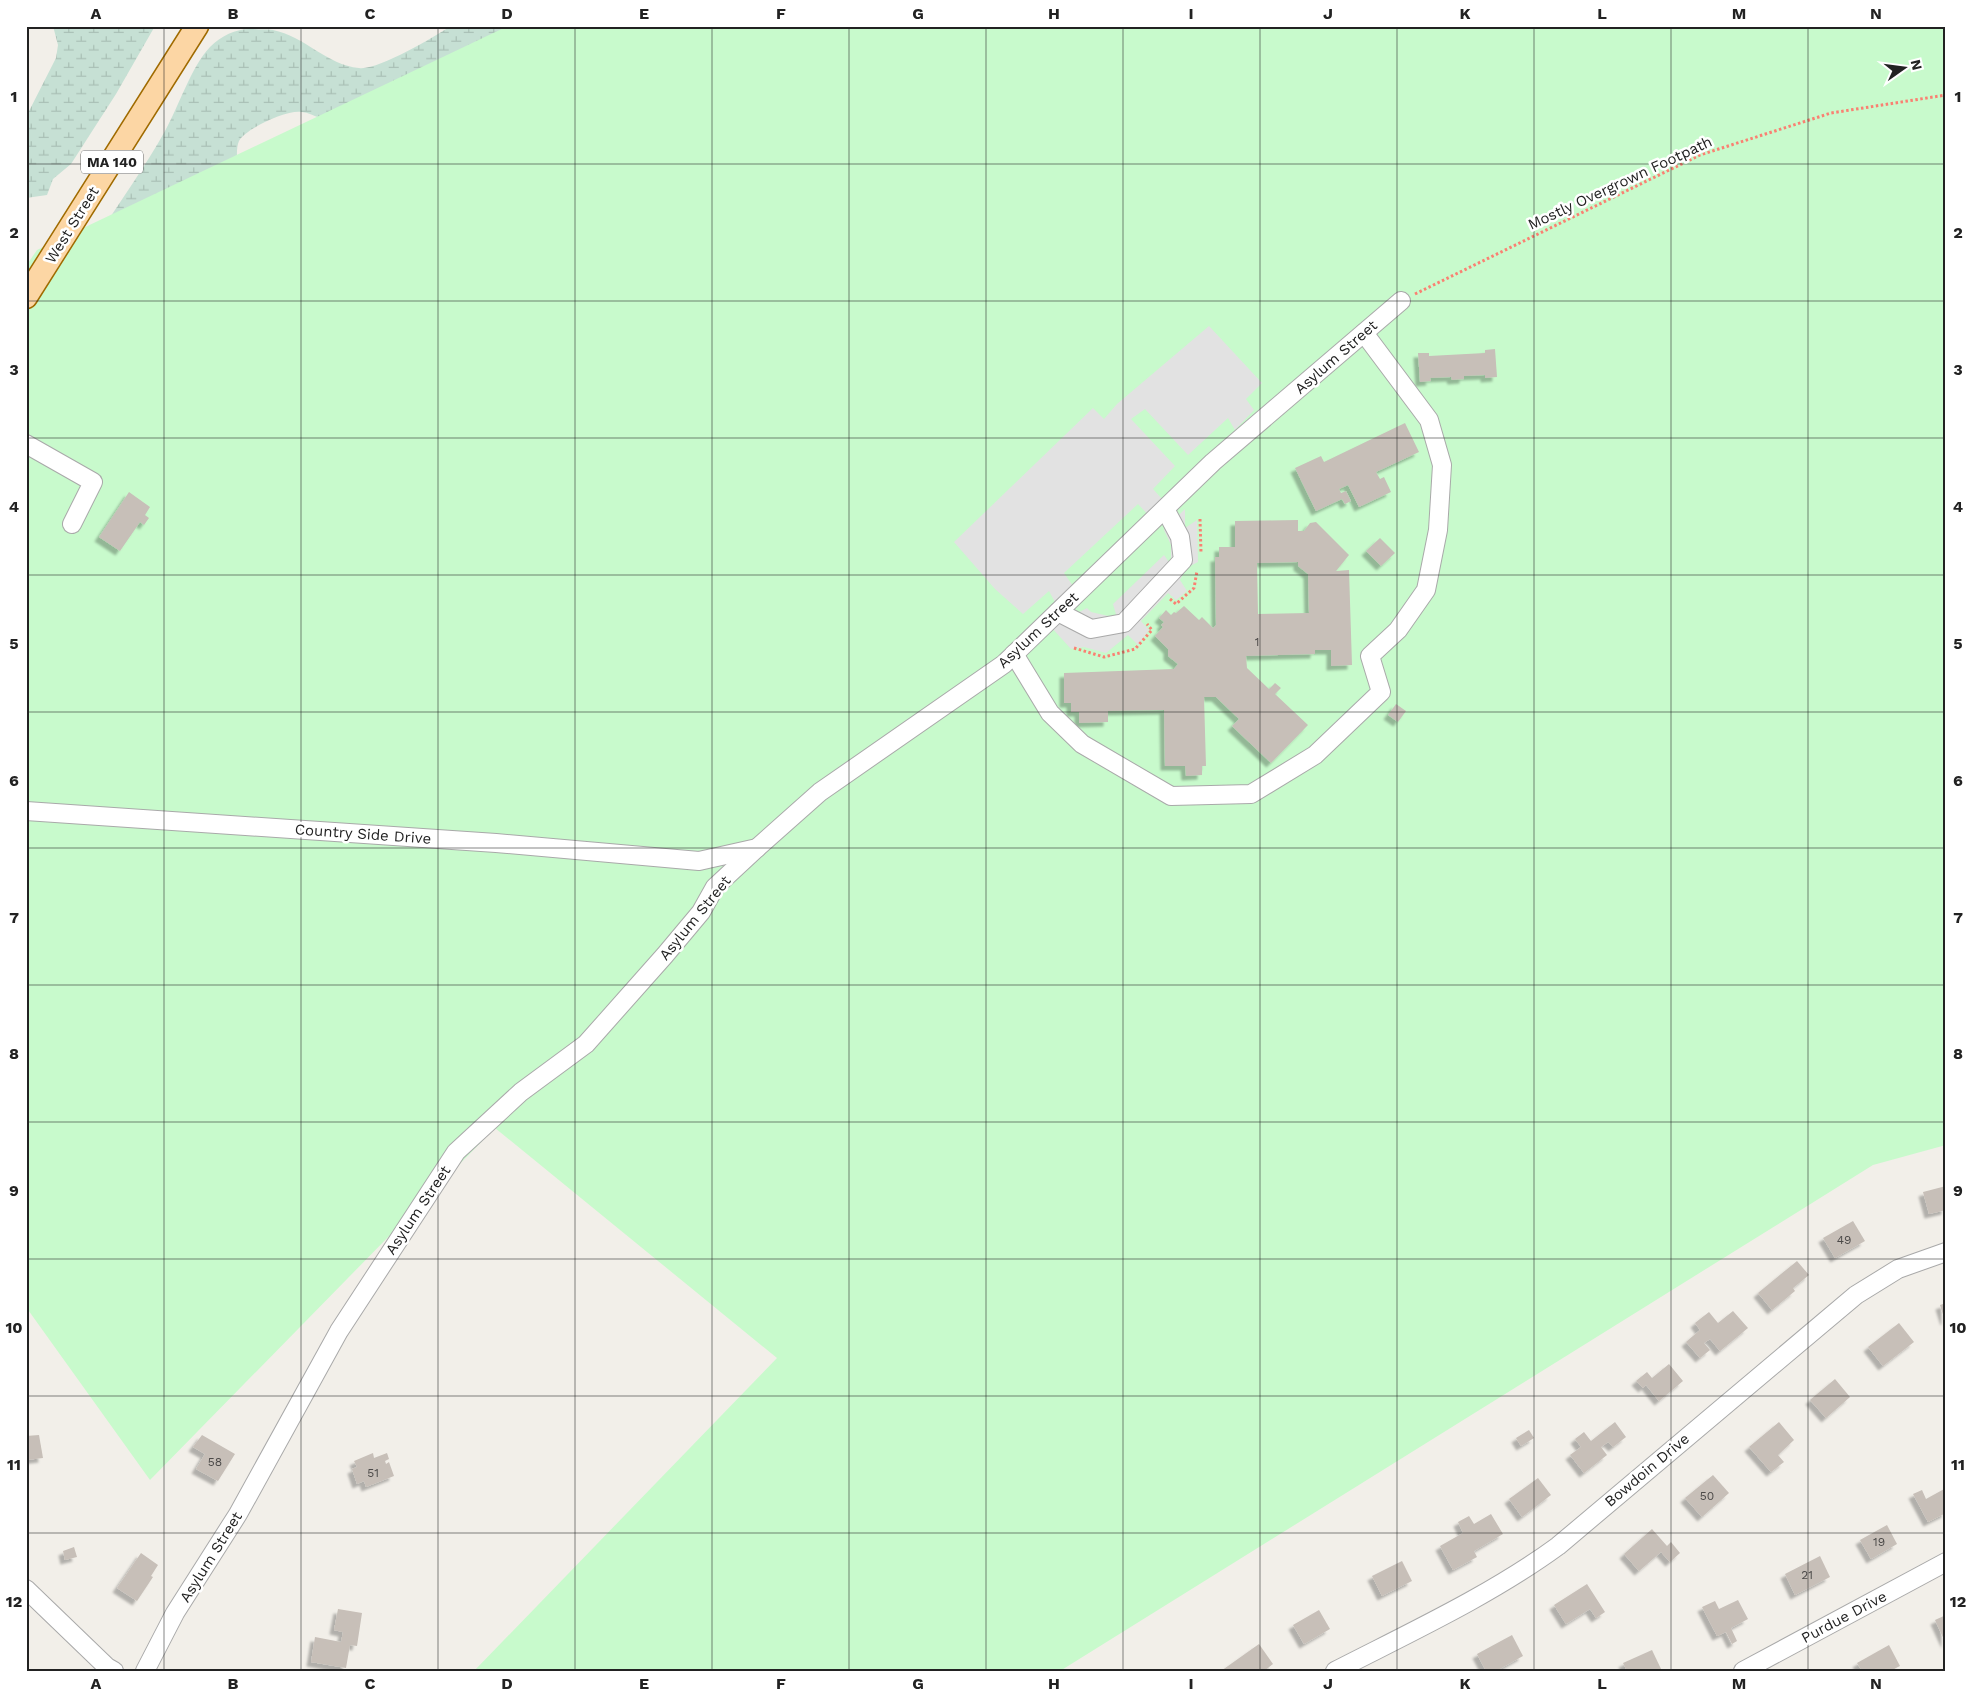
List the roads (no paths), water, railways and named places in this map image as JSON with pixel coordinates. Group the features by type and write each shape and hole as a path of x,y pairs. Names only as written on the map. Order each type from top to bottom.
{"main road":[{"name":"West Street","path":"26,297 197,26"}],"street":[{"name":"Asylum Street","path":"145,1671 175,1613 238,1514 339,1331 456,1152 521,1092 586,1044 702,912 715,887 757,848 820,792 1004,664 1213,462 1401,301"},
{"path":"1014,654 1050,712 1082,744 1171,796 1251,794 1315,755 1381,692 1370,656 1398,630 1426,590 1438,530 1442,465 1429,420 1364,332"},
{"path":"26,444 94,482 72,524"},
{"path":"1058,612 1092,629 1124,623 1183,560 1180,537 1164,509"},
{"name":"Country Side Drive","path":"26,811 496,843 699,861 757,848"},
{"path":"699,861 709,867 715,887"},
{"name":"Bowdoin Drive","path":"1335,1671 1462,1604 1534,1563 1570,1536 1856,1295 1890,1273 1946,1252"},
{"name":"Purdue Drive","path":"1742,1671 1946,1562"},
{"path":"26,1589 107,1667 114,1671"}]}
